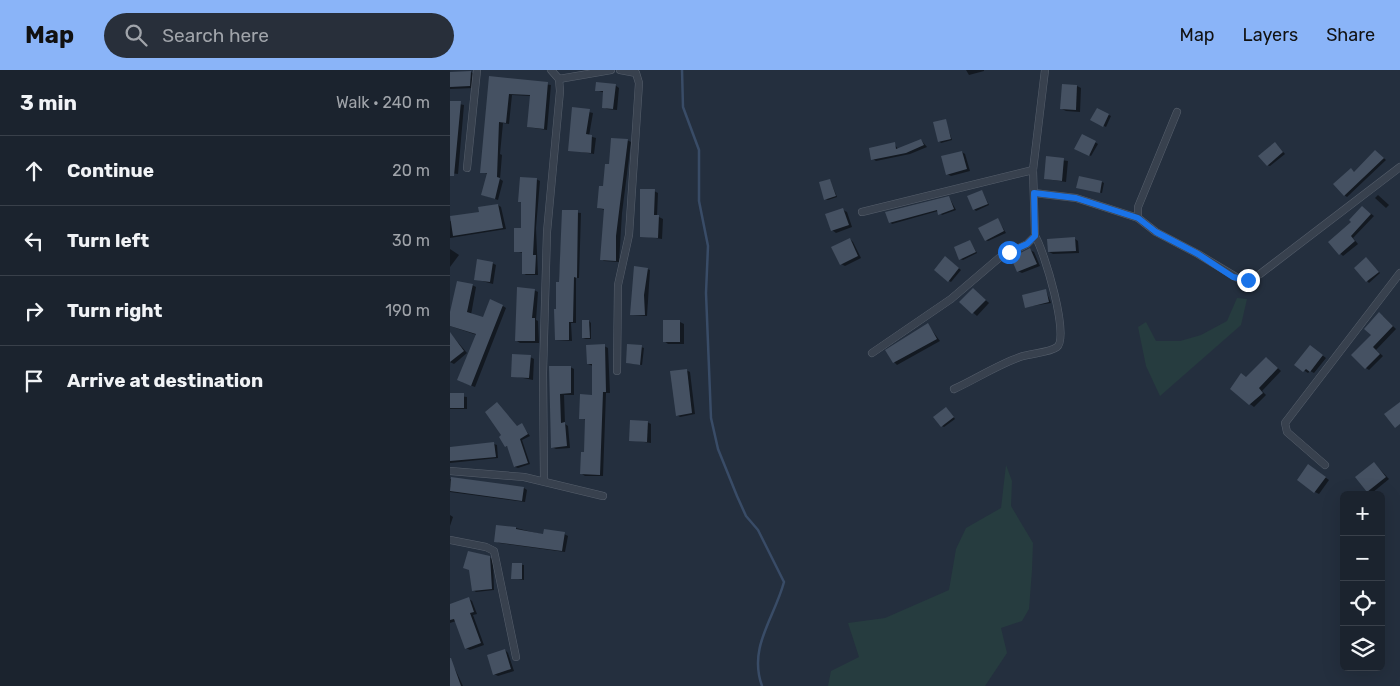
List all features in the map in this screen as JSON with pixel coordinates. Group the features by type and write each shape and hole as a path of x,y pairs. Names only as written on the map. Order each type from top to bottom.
{"street":[{"path":"467,168 477,70"},
{"path":"544,481 543,373 547,232 560,91 559,79 551,70"},
{"path":"559,79 611,70"},
{"path":"617,371 618,285 629,235 639,83 636,73 620,70"},
{"path":"954,389 1018,358 1057,347 1061,342 1062,327 1043,252 1035,236 1033,170 1045,70"},
{"path":"1138,218 1138,207 1177,112"},
{"path":"1034,193 1076,198 1138,218 1156,232 1198,254 1233,277 1248,280 1260,274 1400,167"},
{"path":"862,212 1033,170"},
{"path":"872,354 936,310 999,258 1027,244 1035,236"},
{"path":"1325,465 1287,432 1285,423 1400,272"},
{"path":"450,471 544,481 603,496"},
{"path":"450,540 486,547 494,551 516,657"}],"green space":[{"path":"1237,298 1247,299 1241,325 1160,396 1146,366 1138,327 1146,322 1156,341 1180,341 1201,335 1227,321"},
{"path":"1006,465 1012,481 1011,506 1033,543 1029,609 1022,621 1001,628 1007,653 985,686 828,686 831,671 859,657 848,623 885,618 949,590 956,549 966,528 1001,508"}],"building":[{"path":"471,71 470,86 450,87 450,72"},
{"path":"489,76 548,82 544,129 527,127 530,95 509,94 506,123 499,122 497,177 500,178 495,199 481,195 487,173 480,173"},
{"path":"596,82 616,84 613,109 602,108 603,91 595,91"},
{"path":"1062,84 1077,85 1076,110 1060,109"},
{"path":"450,101 461,101 454,176 450,176"},
{"path":"572,107 590,109 586,134 592,135 591,153 568,151"},
{"path":"1097,108 1109,114 1103,127 1090,120"},
{"path":"946,119 951,139 938,142 933,122"},
{"path":"1082,134 1096,141 1089,156 1074,149"},
{"path":"611,138 628,139 616,236 616,261 600,260 604,209 597,208 599,186 603,186 605,164 609,164"},
{"path":"921,139 924,145 906,153 871,160 869,148 895,142 896,149"},
{"path":"1275,142 1283,152 1267,166 1258,156"},
{"path":"1375,150 1384,158 1344,196 1333,184 1351,168 1354,172"},
{"path":"962,151 967,169 946,175 941,156"},
{"path":"1046,156 1064,158 1062,181 1044,179"},
{"path":"1079,176 1102,181 1100,193 1076,188"},
{"path":"520,177 537,178 533,255 536,255 535,274 522,274 522,252 514,252 514,228 521,228 521,202 518,202"},
{"path":"830,179 836,196 824,200 819,182"},
{"path":"640,189 655,189 654,215 659,215 658,238 640,237"},
{"path":"982,190 988,204 973,210 967,196"},
{"path":"949,196 954,209 938,215 937,210 889,223 885,212"},
{"path":"498,204 503,228 453,236 450,216 479,212 478,207"},
{"path":"1362,206 1371,214 1351,236 1355,241 1339,255 1328,242 1351,222 1349,220"},
{"path":"843,208 849,225 831,231 825,214"},
{"path":"562,210 578,210 577,278 574,277 573,322 569,322 569,340 555,340 554,309 556,309 556,282 559,282"},
{"path":"998,218 1004,231 985,241 978,228"},
{"path":"1075,237 1076,251 1048,252 1047,239"},
{"path":"850,238 858,256 840,265 831,247"},
{"path":"970,240 976,252 959,260 954,247"},
{"path":"1030,248 1037,264 1017,272 1011,258"},
{"path":"945,256 959,268 948,282 934,270"},
{"path":"1366,257 1379,272 1366,282 1354,268"},
{"path":"477,259 493,262 490,282 474,280"},
{"path":"634,266 648,268 644,295 645,315 630,315"},
{"path":"457,281 473,284 467,312 483,317 490,299 503,305 471,386 457,380 476,334 450,326 450,312"},
{"path":"517,287 535,289 532,318 535,318 535,341 515,341"},
{"path":"973,288 986,300 972,314 959,302"},
{"path":"1046,289 1049,302 1025,308 1022,295"},
{"path":"1379,312 1393,326 1373,347 1380,354 1365,369 1351,355 1371,335 1364,329"},
{"path":"582,320 589,320 590,338 582,338"},
{"path":"663,320 680,320 680,342 663,342"},
{"path":"928,323 937,339 893,363 885,350"},
{"path":"450,332 464,351 450,362"},
{"path":"605,344 606,392 603,392 600,475 580,474 581,452 584,452 585,419 579,419 580,394 592,395 592,364 587,364 586,345"},
{"path":"627,344 642,345 640,365 626,363"},
{"path":"1310,345 1323,355 1310,372 1306,369 1303,372 1294,365"},
{"path":"512,354 531,355 529,378 511,377"},
{"path":"1266,357 1278,368 1259,388 1263,393 1249,405 1230,389 1241,373 1246,377"},
{"path":"549,366 571,366 571,393 560,394 561,423 565,422 567,446 551,448"},
{"path":"687,369 692,413 676,416 670,371"},
{"path":"450,393 464,393 464,408 450,408"},
{"path":"497,402 517,426 522,423 528,434 520,439 528,463 514,467 507,446 505,447 499,437 501,435 485,412"},
{"path":"1400,402 1400,424 1395,428 1384,414"},
{"path":"946,407 954,417 941,427 933,417"},
{"path":"630,420 648,421 647,442 629,441"},
{"path":"494,442 496,457 450,461 450,447"},
{"path":"1374,462 1386,477 1366,491 1355,477"},
{"path":"1308,464 1326,477 1314,493 1297,480"},
{"path":"451,477 524,487 522,501 450,491"},
{"path":"496,525 516,527 516,529 543,534 544,529 565,532 562,551 494,542"},
{"path":"468,551 490,556 492,589 472,591 469,570 463,568"},
{"path":"512,563 522,563 522,579 511,579"},
{"path":"469,597 474,612 470,613 481,643 465,649 454,619 450,620 450,604"},
{"path":"505,649 511,669 493,675 487,655"},
{"path":"451,658 461,686 450,686"}],"waterway":[{"path":"682,70 683,107 699,150 699,201 708,246 706,293 711,418 718,449 737,496 746,516 758,530 784,582 760,646 758,658 762,686"}],"route":[{"path":"1009,252 1027,244 1035,236 1034,193 1064,195 1138,218 1156,232 1198,254 1233,277 1248,280"}]}
